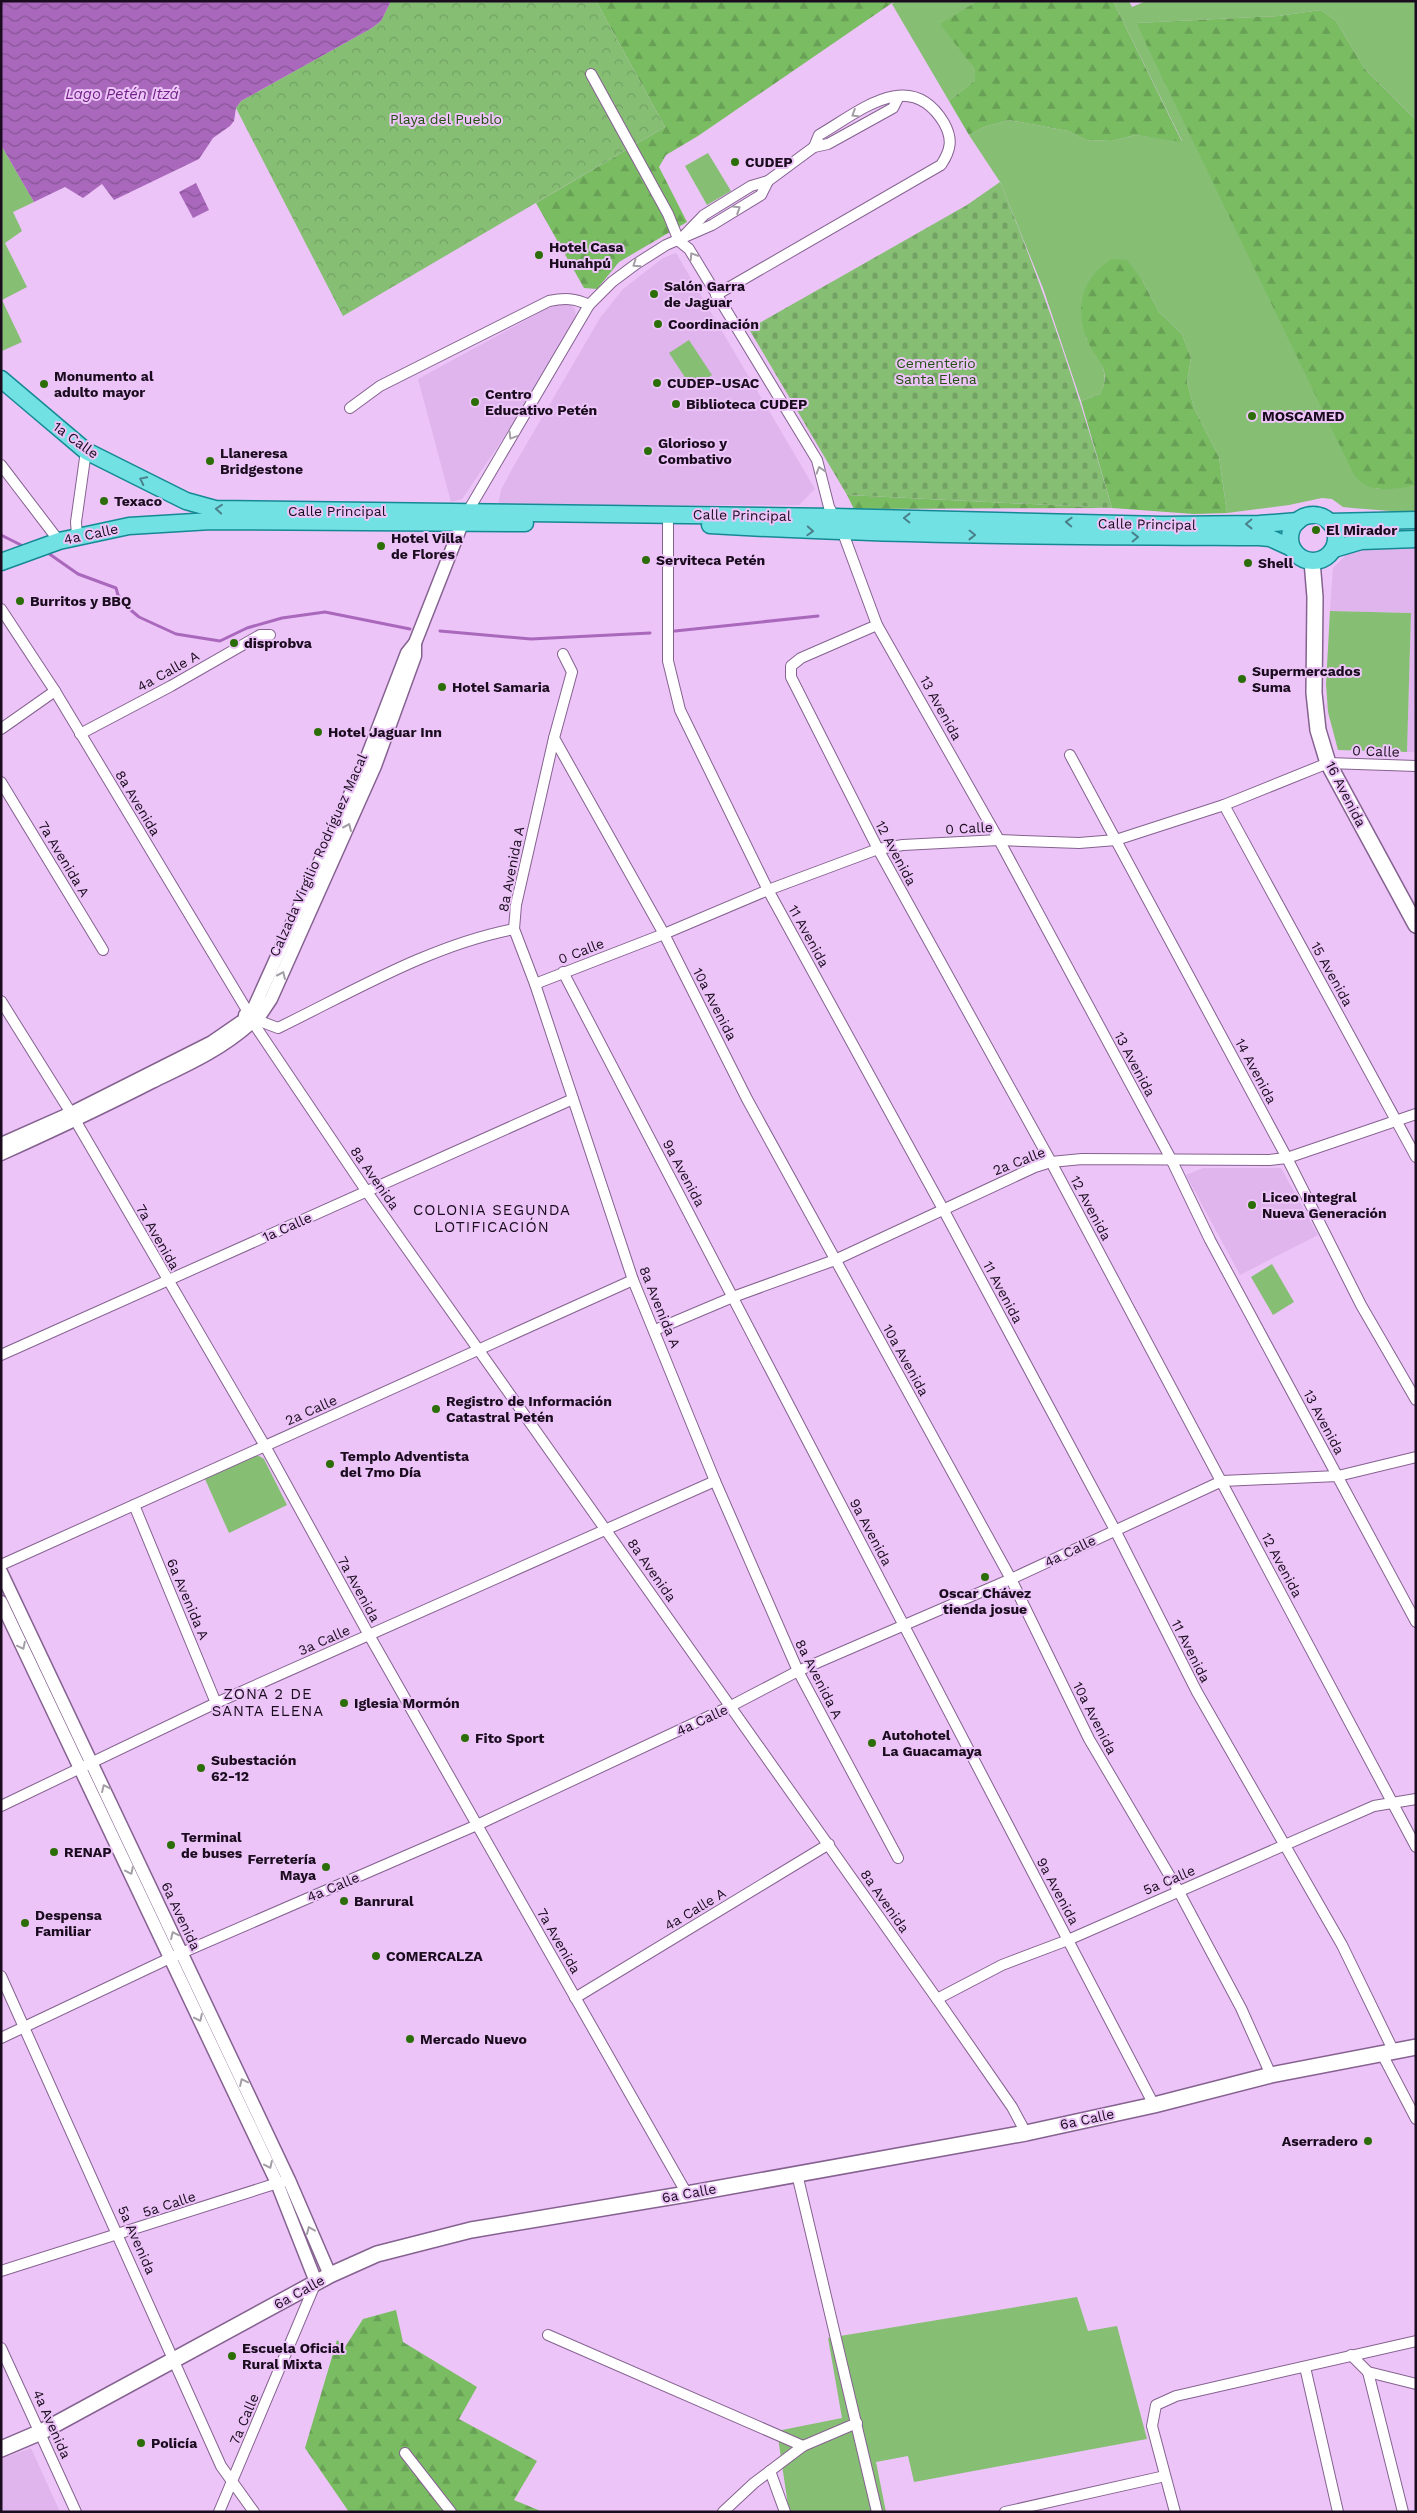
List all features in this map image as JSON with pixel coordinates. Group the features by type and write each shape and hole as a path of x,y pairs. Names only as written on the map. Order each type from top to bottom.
{"main road":[{"name":"1a Calle","path":"1,379 86,451 186,501"},
{"name":"Calle Principal","path":"186,501 214,509 668,523 843,533 1106,538 1259,537 1270,538 1292,548"},
{"path":"1416,520 1330,522 1314,515 1298,521 1290,534 1292,548 1300,557 1312,561 1325,558 1334,549 1362,541 1416,539"},
{"name":"Calle Principal","path":"184,522 465,517 834,517 1164,525 1259,524 1298,521"},
{"name":"4a Calle","path":"1,562 77,536 128,526 184,522"},
{"path":"1330,522 1336,535 1334,549"},
{"name":"16 Avenida","path":"1312,561 1315,597 1314,693 1318,730 1328,763 1416,925"},
{"name":"6a Calle","path":"1,2450 41,2432 316,2282 377,2254 471,2230 687,2194 1026,2133 1154,2105 1271,2075 1416,2047"}],"street":[{"name":"13 Avenida","path":"591,74 668,214 679,241 689,249 817,460 834,517 843,533 877,625 1000,840 1171,1159 1210,1240 1416,1622"},
{"path":"465,517 588,305 612,282 666,245 679,241 712,225 760,195 768,181 814,147 828,144 893,108 899,96 915,96 926,101 935,109 947,128 951,142 948,154 941,165 716,295"},
{"path":"350,408 380,386 549,301 562,298 577,299 588,305"},
{"path":"77,536 76,522 86,451"},
{"path":"1,465 59,541"},
{"name":"Calzada Virgilio Rodríguez Macal","path":"1,1154 212,1042 252,1018 271,999 374,766 415,656 414,643 465,517"},
{"name":"11 Avenida","path":"668,523 668,661 680,710 768,890 943,1209 1115,1530 1197,1692 1342,1945 1416,2119"},
{"name":"8a Avenida","path":"1,609 55,691 252,1018 367,1192 829,1844 1012,2107 1026,2133"},
{"name":"12 Avenida","path":"877,625 801,658 791,666 791,677 878,850 1051,1162 1416,1847"},
{"name":"4a Calle A","path":"80,734 171,686 260,635 270,635"},
{"path":"554,738 572,672 563,654"},
{"path":"1,729 55,691"},
{"name":"8a Avenida A","path":"554,738 516,906 514,929 535,984 633,1280 715,1481 798,1672 898,1858"},
{"name":"10a Avenida","path":"554,738 664,934 747,1099 1011,1579 1089,1739 1178,1890 1241,2008 1271,2075"},
{"name":"14 Avenida","path":"1070,755 1287,1158 1361,1305 1416,1400"},
{"name":"0 Calle","path":"535,984 664,934 768,890 878,850 903,845 1000,840 1079,843 1116,840 1224,805 1328,763 1416,766"},
{"name":"7a Avenida A","path":"1,782 103,950"},
{"name":"15 Avenida","path":"1224,805 1416,1157"},
{"path":"252,1018 278,1028 430,955 486,934 514,929"},
{"name":"9a Avenida","path":"563,972 1154,2105"},
{"name":"7a Avenida","path":"1,1001 73,1117 265,1446 369,1635 687,2194"},
{"name":"1a Calle","path":"1,1355 573,1099"},
{"name":"2a Calle","path":"655,1330 733,1298 835,1260 1035,1167 1051,1162 1082,1159 1269,1160 1287,1158 1416,1114"},
{"name":"Calzada Virgilio Rodríguez Macal","path":"1,1144 73,1117"},
{"name":"2a Calle","path":"1,1566 633,1280"},
{"name":"4a Calle","path":"1,2038 176,1956 477,1825 731,1706 798,1672 1011,1579 1222,1481 1338,1476 1416,1457"},
{"name":"3a Calle","path":"1,1806 216,1703 715,1481"},
{"name":"6a Avenida A","path":"134,1505 216,1703"},
{"name":"6a Avenida","path":"1,1572 93,1763 176,1956"},
{"name":"6a Avenida","path":"1,1602 81,1769 176,1956 330,2275"},
{"name":"5a Calle","path":"936,1999 1002,1965 1068,1940 1178,1890 1286,1846 1374,1806 1416,1799"},
{"name":"4a Calle A","path":"575,1998 829,1844"},
{"name":"5a Avenida","path":"1,1976 119,2234 221,2466 254,2512"},
{"path":"797,2174 877,2512"},
{"name":"5a Calle","path":"1,2271 283,2181"},
{"name":"6a Avenida","path":"283,2181 316,2282"},
{"name":"7a Calle","path":"220,2512 316,2282"},
{"path":"548,2334 803,2446"},
{"path":"1175,2512 1152,2426 1156,2405 1176,2396 1416,2341"},
{"name":"4a Avenida","path":"1,2348 76,2512"},
{"path":"1351,2355 1368,2372 1416,2384"},
{"path":"1305,2367 1338,2512"},
{"path":"1368,2372 1403,2512"},
{"path":"723,2512 770,2471 803,2446 857,2423"},
{"path":"405,2453 451,2512"},
{"path":"770,2471 785,2512"},
{"path":"1005,2512 1165,2476"}],"shaded area":[{"name":"CUDEP-USAC","path":"676,253 815,489 799,505 498,505 501,490 512,469 600,318 623,289 663,258"},
{"name":"Centro Educativo Petén","path":"561,304 570,304 575,309 576,318 505,436 462,499 451,502 418,379 546,309"},
{"path":"1416,543 1416,752 1407,752 1411,613 1330,611 1333,568 1346,555 1364,547"},
{"name":"Liceo Integral Nueva Generación","path":"1203,1168 1281,1168 1318,1235 1240,1275 1186,1175"},
{"path":"31,2448 60,2512 1,2512 1,2459"}],"green space":[{"name":"Playa del Pueblo","path":"391,1 596,1 665,127 343,316 236,108 241,101 372,28 381,21"},
{"path":"596,1 895,1 698,136 666,155 659,167 687,222 619,262 597,289 584,288 536,203 665,127"},
{"path":"895,1 977,1 941,24 975,70 975,80 949,101 892,4"},
{"path":"977,1 1113,1 1182,142 1135,135 1112,141 1086,140 1068,131 1009,120 984,127 969,135 949,101 975,80 975,70 940,24"},
{"path":"1113,1 1129,1 1132,7 1146,1 1416,1 1416,120 1365,69 1336,21 1321,10 1278,16 1136,23 1377,489 1416,486 1416,513 1343,507 1332,499 1322,498 1289,505 1227,513 1219,457 1194,408 1187,382 1191,358 1182,334 1159,312 1142,280 1086,338 1099,358 1105,379 1100,394 1081,401 1043,288 1000,182 969,135 984,127 1009,120 1068,131 1086,140 1112,141 1135,135 1182,141"},
{"path":"1321,10 1336,21 1365,69 1416,120 1416,486 1390,489 1375,488 1367,486 1354,475 1136,23 1278,16"},
{"path":"1,145 34,202 13,212 22,231 5,243 27,287 2,300 22,342 2,351"},
{"path":"708,153 731,191 707,205 685,166"},
{"name":"Cementerio Santa Elena","path":"1000,182 1032,262 1087,425 1112,508 847,495 749,329 967,205"},
{"path":"1112,259 1127,260 1142,280 1159,312 1182,334 1191,358 1187,382 1194,408 1219,457 1227,513 1194,514 1112,508 1081,401 1100,394 1104,385 1104,370 1089,345 1081,314 1084,293 1088,283 1102,266"},
{"path":"689,340 712,375 692,388 669,353"},
{"path":"847,495 1112,508 854,509"},
{"path":"1330,611 1411,613 1407,752 1338,750 1328,712 1326,684"},
{"path":"1272,1264 1294,1302 1273,1315 1251,1277"},
{"path":"253,1456 259,1456 264,1459 287,1505 229,1533 205,1479"},
{"path":"1077,2297 1088,2331 1117,2326 1147,2439 914,2482 908,2456 876,2462 886,2512 789,2512 777,2431 842,2418 828,2338"},
{"path":"396,2310 403,2342 477,2387 459,2419 537,2461 514,2500 543,2512 349,2512 305,2448 337,2340 345,2347 363,2319"}],"water":[{"name":"Lago Petén Itzá","path":"1,1 391,1 381,21 372,28 241,101 236,108 234,121 213,138 199,159 114,200 102,184 83,198 65,187 34,202 1,145"},
{"path":"196,183 209,210 193,218 179,192"}],"waterway":[{"path":"1,535 21,545"},
{"path":"48,553 78,574 116,588 118,595 126,606 139,617 176,634 220,641 247,628 282,618 325,612 410,629"},
{"path":"675,631 818,616"},
{"path":"440,631 531,639 650,633"}],"place":[{"name":"CUDEP","path":"735,162"},
{"name":"Hotel Casa Hunahpú","path":"539,255"},
{"name":"Salón Garra de Jaguar","path":"654,294"},
{"name":"Coordinación","path":"658,324"},
{"name":"CUDEP-USAC","path":"657,383"},
{"name":"Monumento al adulto mayor","path":"44,384"},
{"name":"Centro Educativo Petén","path":"475,402"},
{"name":"Biblioteca CUDEP","path":"676,404"},
{"name":"MOSCAMED","path":"1252,416"},
{"name":"Glorioso y Combativo","path":"648,451"},
{"name":"Llaneresa Bridgestone","path":"210,461"},
{"name":"Texaco","path":"104,501"},
{"name":"El Mirador","path":"1316,530"},
{"name":"Hotel Villa de Flores","path":"381,546"},
{"name":"Serviteca Petén","path":"646,560"},
{"name":"Shell","path":"1248,563"},
{"name":"Burritos y BBQ","path":"20,601"},
{"name":"disprobva","path":"234,643"},
{"name":"Supermercados Suma","path":"1242,679"},
{"name":"Hotel Samaria","path":"442,687"},
{"name":"Hotel Jaguar Inn","path":"318,732"},
{"name":"Liceo Integral Nueva Generación","path":"1252,1205"},
{"name":"Registro de Información Catastral Petén","path":"436,1409"},
{"name":"Templo Adventista del 7mo Día","path":"330,1464"},
{"name":"Oscar Chávez tienda josue","path":"985,1577"},
{"name":"Iglesia Mormón","path":"344,1703"},
{"name":"Fito Sport","path":"465,1738"},
{"name":"Autohotel La Guacamaya","path":"872,1743"},
{"name":"Subestación 62-12","path":"201,1768"},
{"name":"Terminal de buses","path":"171,1845"},
{"name":"RENAP","path":"54,1852"},
{"name":"Ferretería Maya","path":"326,1867"},
{"name":"Banrural","path":"344,1901"},
{"name":"Despensa Familiar","path":"25,1923"},
{"name":"COMERCALZA","path":"376,1956"},
{"name":"Mercado Nuevo","path":"410,2039"},
{"name":"Aserradero","path":"1368,2141"},
{"name":"Escuela Oficial Rural Mixta","path":"232,2356"},
{"name":"Policía","path":"141,2443"}],"district":[{"name":"COLONIA SEGUNDA LOTIFICACIÓN","path":"492,1218"},
{"name":"ZONA 2 DE SANTA ELENA","path":"268,1702"}]}
